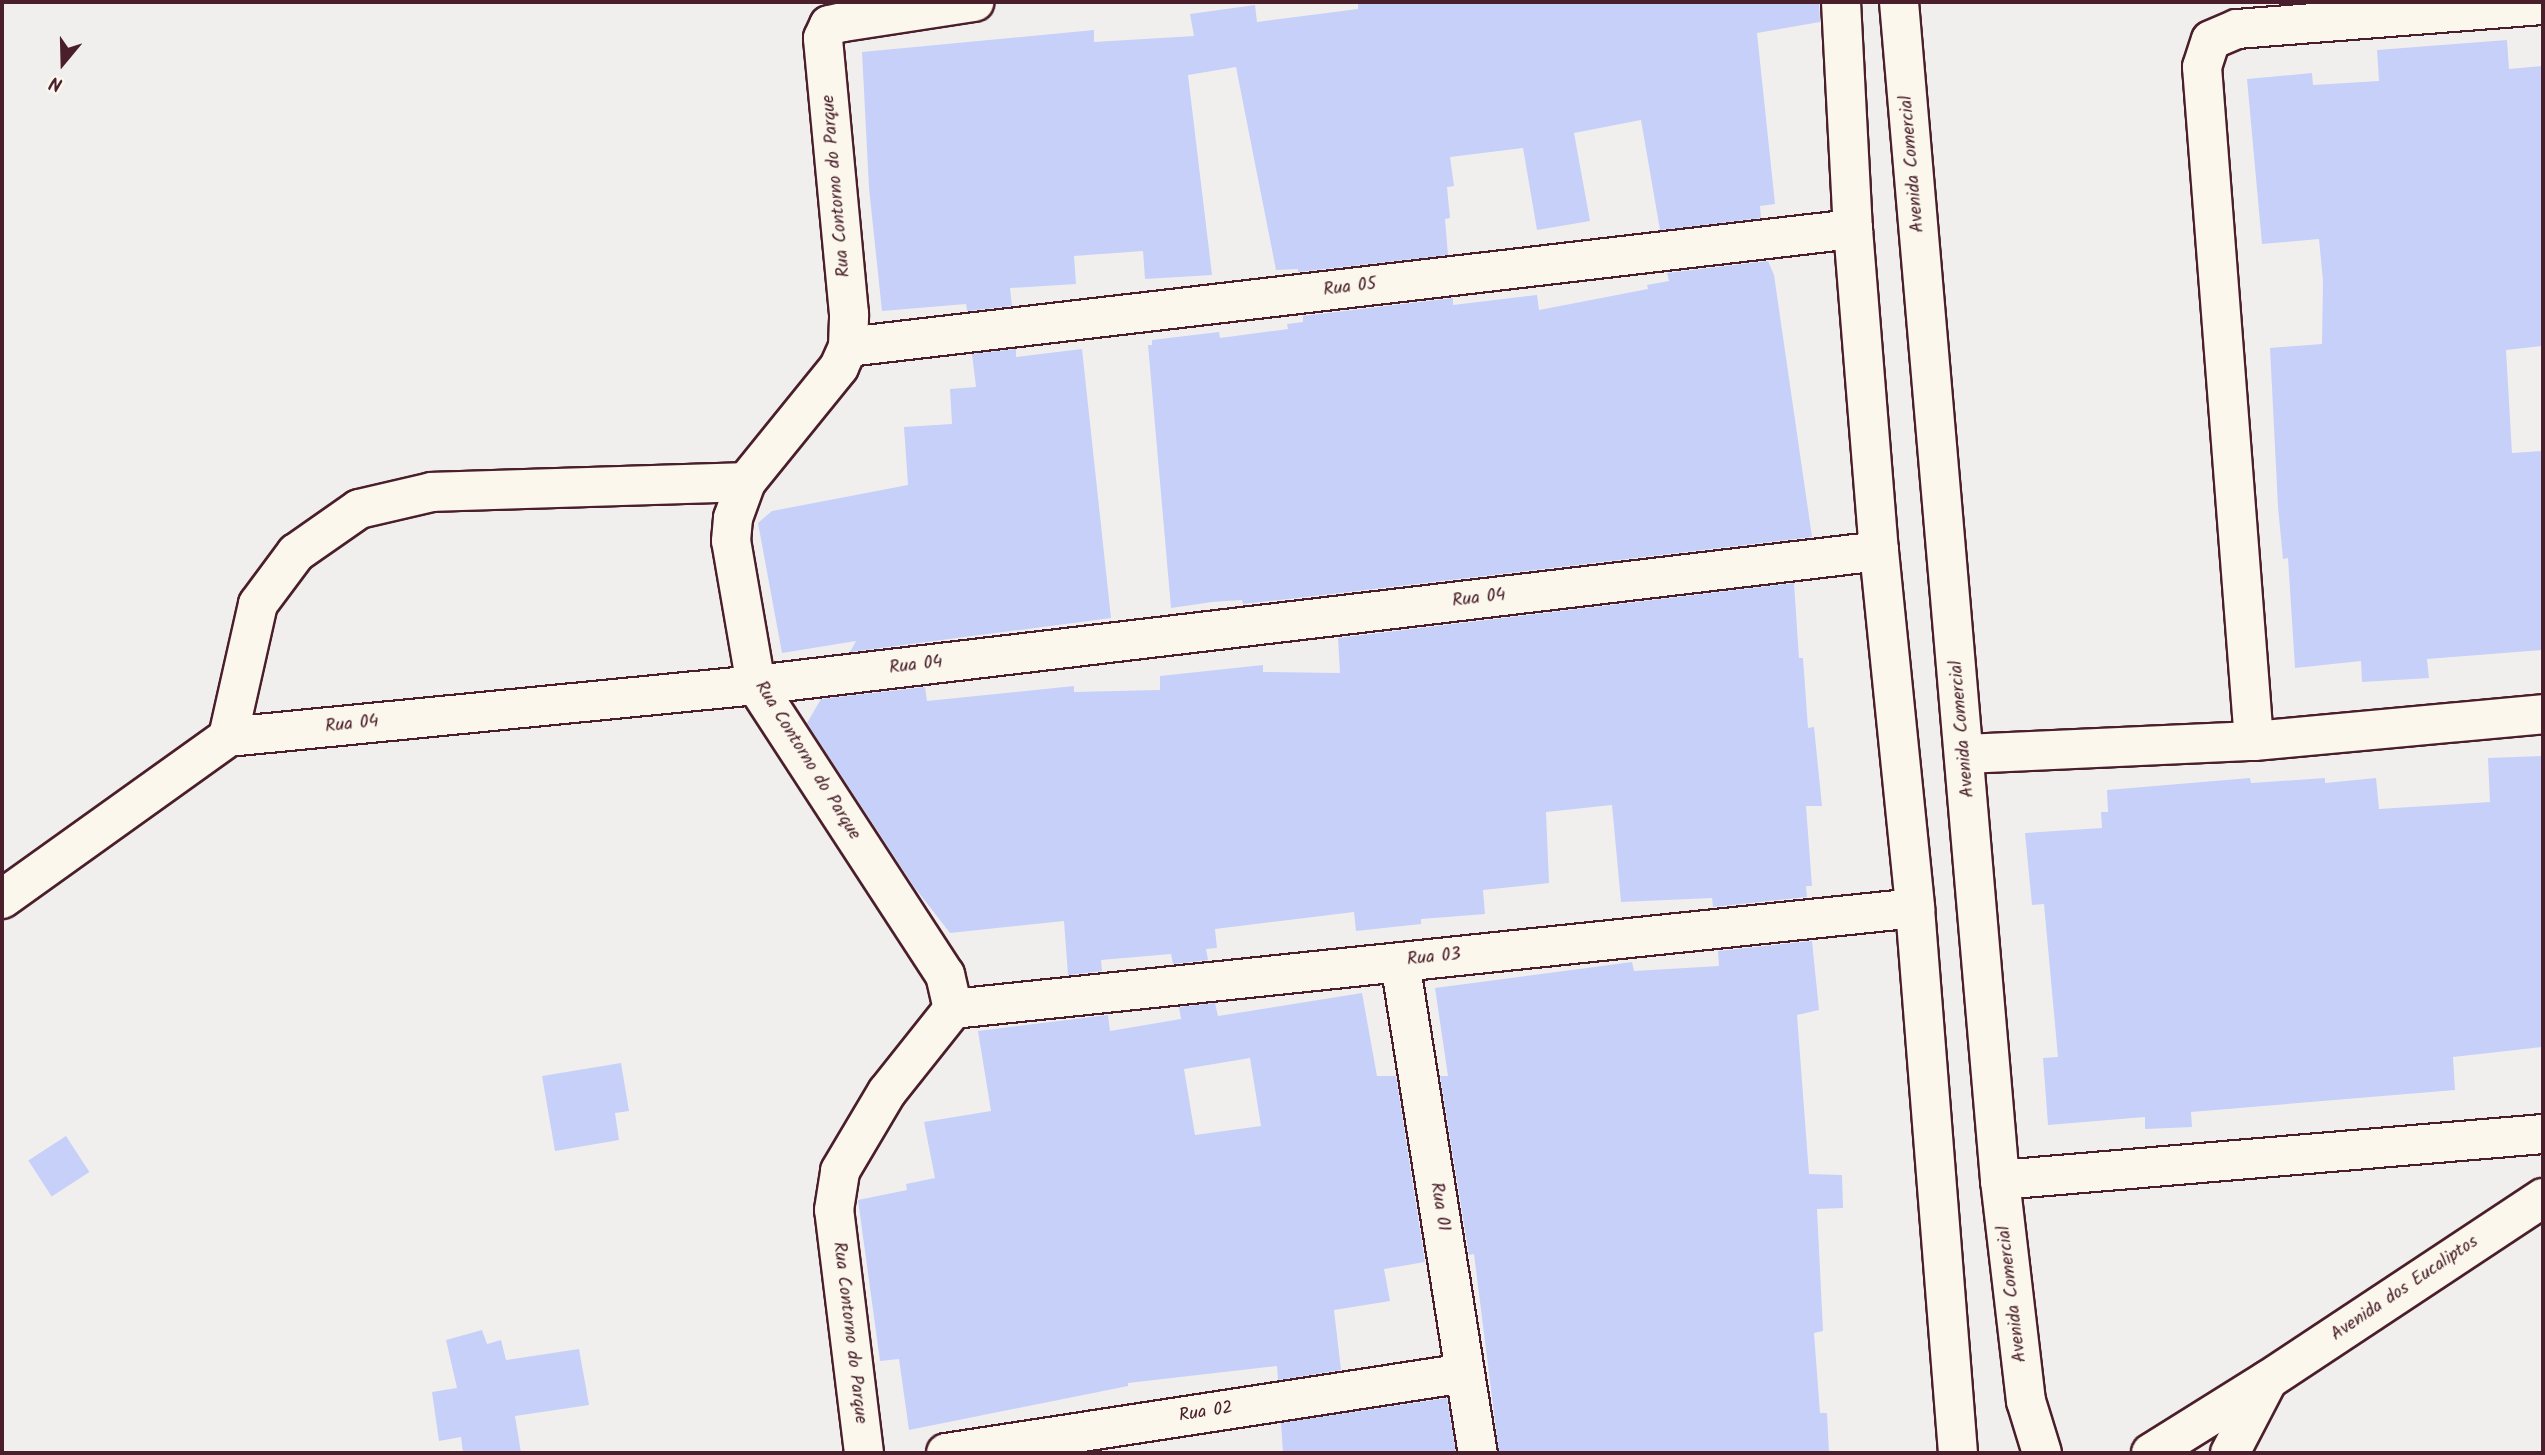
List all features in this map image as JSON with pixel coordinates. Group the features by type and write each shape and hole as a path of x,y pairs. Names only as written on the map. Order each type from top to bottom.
{"street":[{"name":"Rua Contorno do Parque","path":"864,1453 834,1210 840,1171 887,1092 953,1009 945,975 756,685 731,541 733,518 746,482 839,367 848,347 849,314 823,38 829,25 977,2"},
{"path":"1841,2 1853,229 1879,551 1915,908 1958,1453"},
{"name":"Avenida Comercial","path":"1899,2 2000,1181 2026,1401 2042,1453"},
{"path":"2253,741 2202,67 2211,40 2237,29 2543,5"},
{"name":"Rua 05","path":"848,347 1853,229"},
{"path":"2,899 228,737 258,604 296,553 359,509 432,492 746,482"},
{"name":"Rua 04","path":"228,737 756,685 1879,551"},
{"path":"1965,754 2253,741 2543,714"},
{"name":"Rua 03","path":"953,1009 1915,908"},
{"name":"Rua 01","path":"1400,962 1478,1453"},
{"path":"2000,1181 2543,1134"},
{"name":"Avenida dos Eucaliptos","path":"2151,1453 2268,1380 2543,1198"},
{"name":"Rua 02","path":"946,1453 1465,1373"},
{"name":"Avenida dos Eucaliptos","path":"2230,1453 2268,1380"}],"building":[{"path":"1358,2 1819,2 1820,22 1757,33 1775,204 1760,206 1761,218 1660,230 1641,120 1574,133 1590,221 1537,230 1523,148 1450,157 1454,186 1447,187 1450,218 1445,219 1448,255 1298,272 1298,269 1276,270 1236,67 1188,75 1212,275 1145,279 1143,251 1074,256 1076,284 1010,288 1012,306 967,311 966,304 882,311 869,188 862,52 1094,30 1094,42 1194,36 1190,14 1255,5 1257,22 1358,9"},
{"path":"2507,40 2509,69 2543,66 2543,346 2506,350 2512,453 2543,451 2543,650 2427,659 2429,678 2362,682 2361,661 2295,668 2288,558 2283,559 2278,507 2270,348 2322,344 2323,281 2319,239 2262,244 2247,79 2312,73 2313,85 2379,81 2377,50"},
{"path":"1768,261 1774,275 1812,537 1243,604 1242,600 1171,608 1148,345 1152,345 1152,340 1219,332 1220,338 1288,329 1287,324 1303,322 1303,316 1453,298 1453,305 1537,295 1539,310 1648,289 1647,285 1669,281 1667,273"},
{"path":"1016,349 1016,357 1082,349 1111,618 850,652 856,641 782,653 758,523 772,511 908,485 904,427 952,424 950,389 976,387 972,354"},
{"path":"1794,583 1799,658 1803,658 1808,728 1814,727 1822,806 1806,806 1812,886 1806,886 1807,897 1713,907 1712,898 1621,902 1612,805 1546,812 1549,883 1483,890 1485,914 1421,919 1421,924 1356,931 1354,912 1215,929 1217,948 1206,949 1208,960 1173,964 1171,954 1101,960 1102,971 1068,975 1064,921 950,933 915,888 807,723 821,699 925,687 927,701 1074,686 1074,692 1160,690 1160,676 1263,665 1263,672 1340,673 1338,638"},
{"path":"2543,756 2543,1047 2453,1057 2455,1090 2191,1112 2192,1127 2145,1129 2145,1117 2048,1125 2043,1058 2058,1057 2044,904 2032,905 2025,833 2102,828 2101,812 2108,812 2107,790 2250,778 2251,783 2325,778 2325,783 2376,778 2379,809 2490,802 2488,758"},
{"path":"1812,941 1819,1010 1797,1015 1809,1174 1842,1175 1843,1208 1817,1209 1823,1331 1814,1333 1820,1413 1827,1413 1829,1453 1499,1453 1474,1254 1469,1255 1440,1076 1448,1076 1435,988 1632,962 1634,971 1719,966 1718,951"},
{"path":"1362,993 1377,1076 1396,1076 1425,1262 1384,1269 1390,1301 1334,1310 1341,1370 1278,1380 1277,1366 1128,1383 1128,1386 909,1430 899,1359 880,1361 858,1200 907,1190 906,1184 935,1178 924,1122 991,1111 978,1031 1108,1015 1110,1031 1181,1019 1179,1007 1215,1003 1218,1016","holes":["1250,1058 1261,1126 1195,1135 1184,1069"]},
{"path":"621,1063 629,1111 615,1113 619,1140 555,1151 542,1076"},
{"path":"66,1136 89,1172 52,1197 28,1161"},
{"path":"482,1330 487,1344 501,1340 506,1360 579,1349 589,1405 515,1416 521,1453 463,1453 461,1437 439,1441 432,1392 457,1388 446,1340"},
{"path":"1447,1398 1456,1453 1283,1453 1281,1423"}]}
